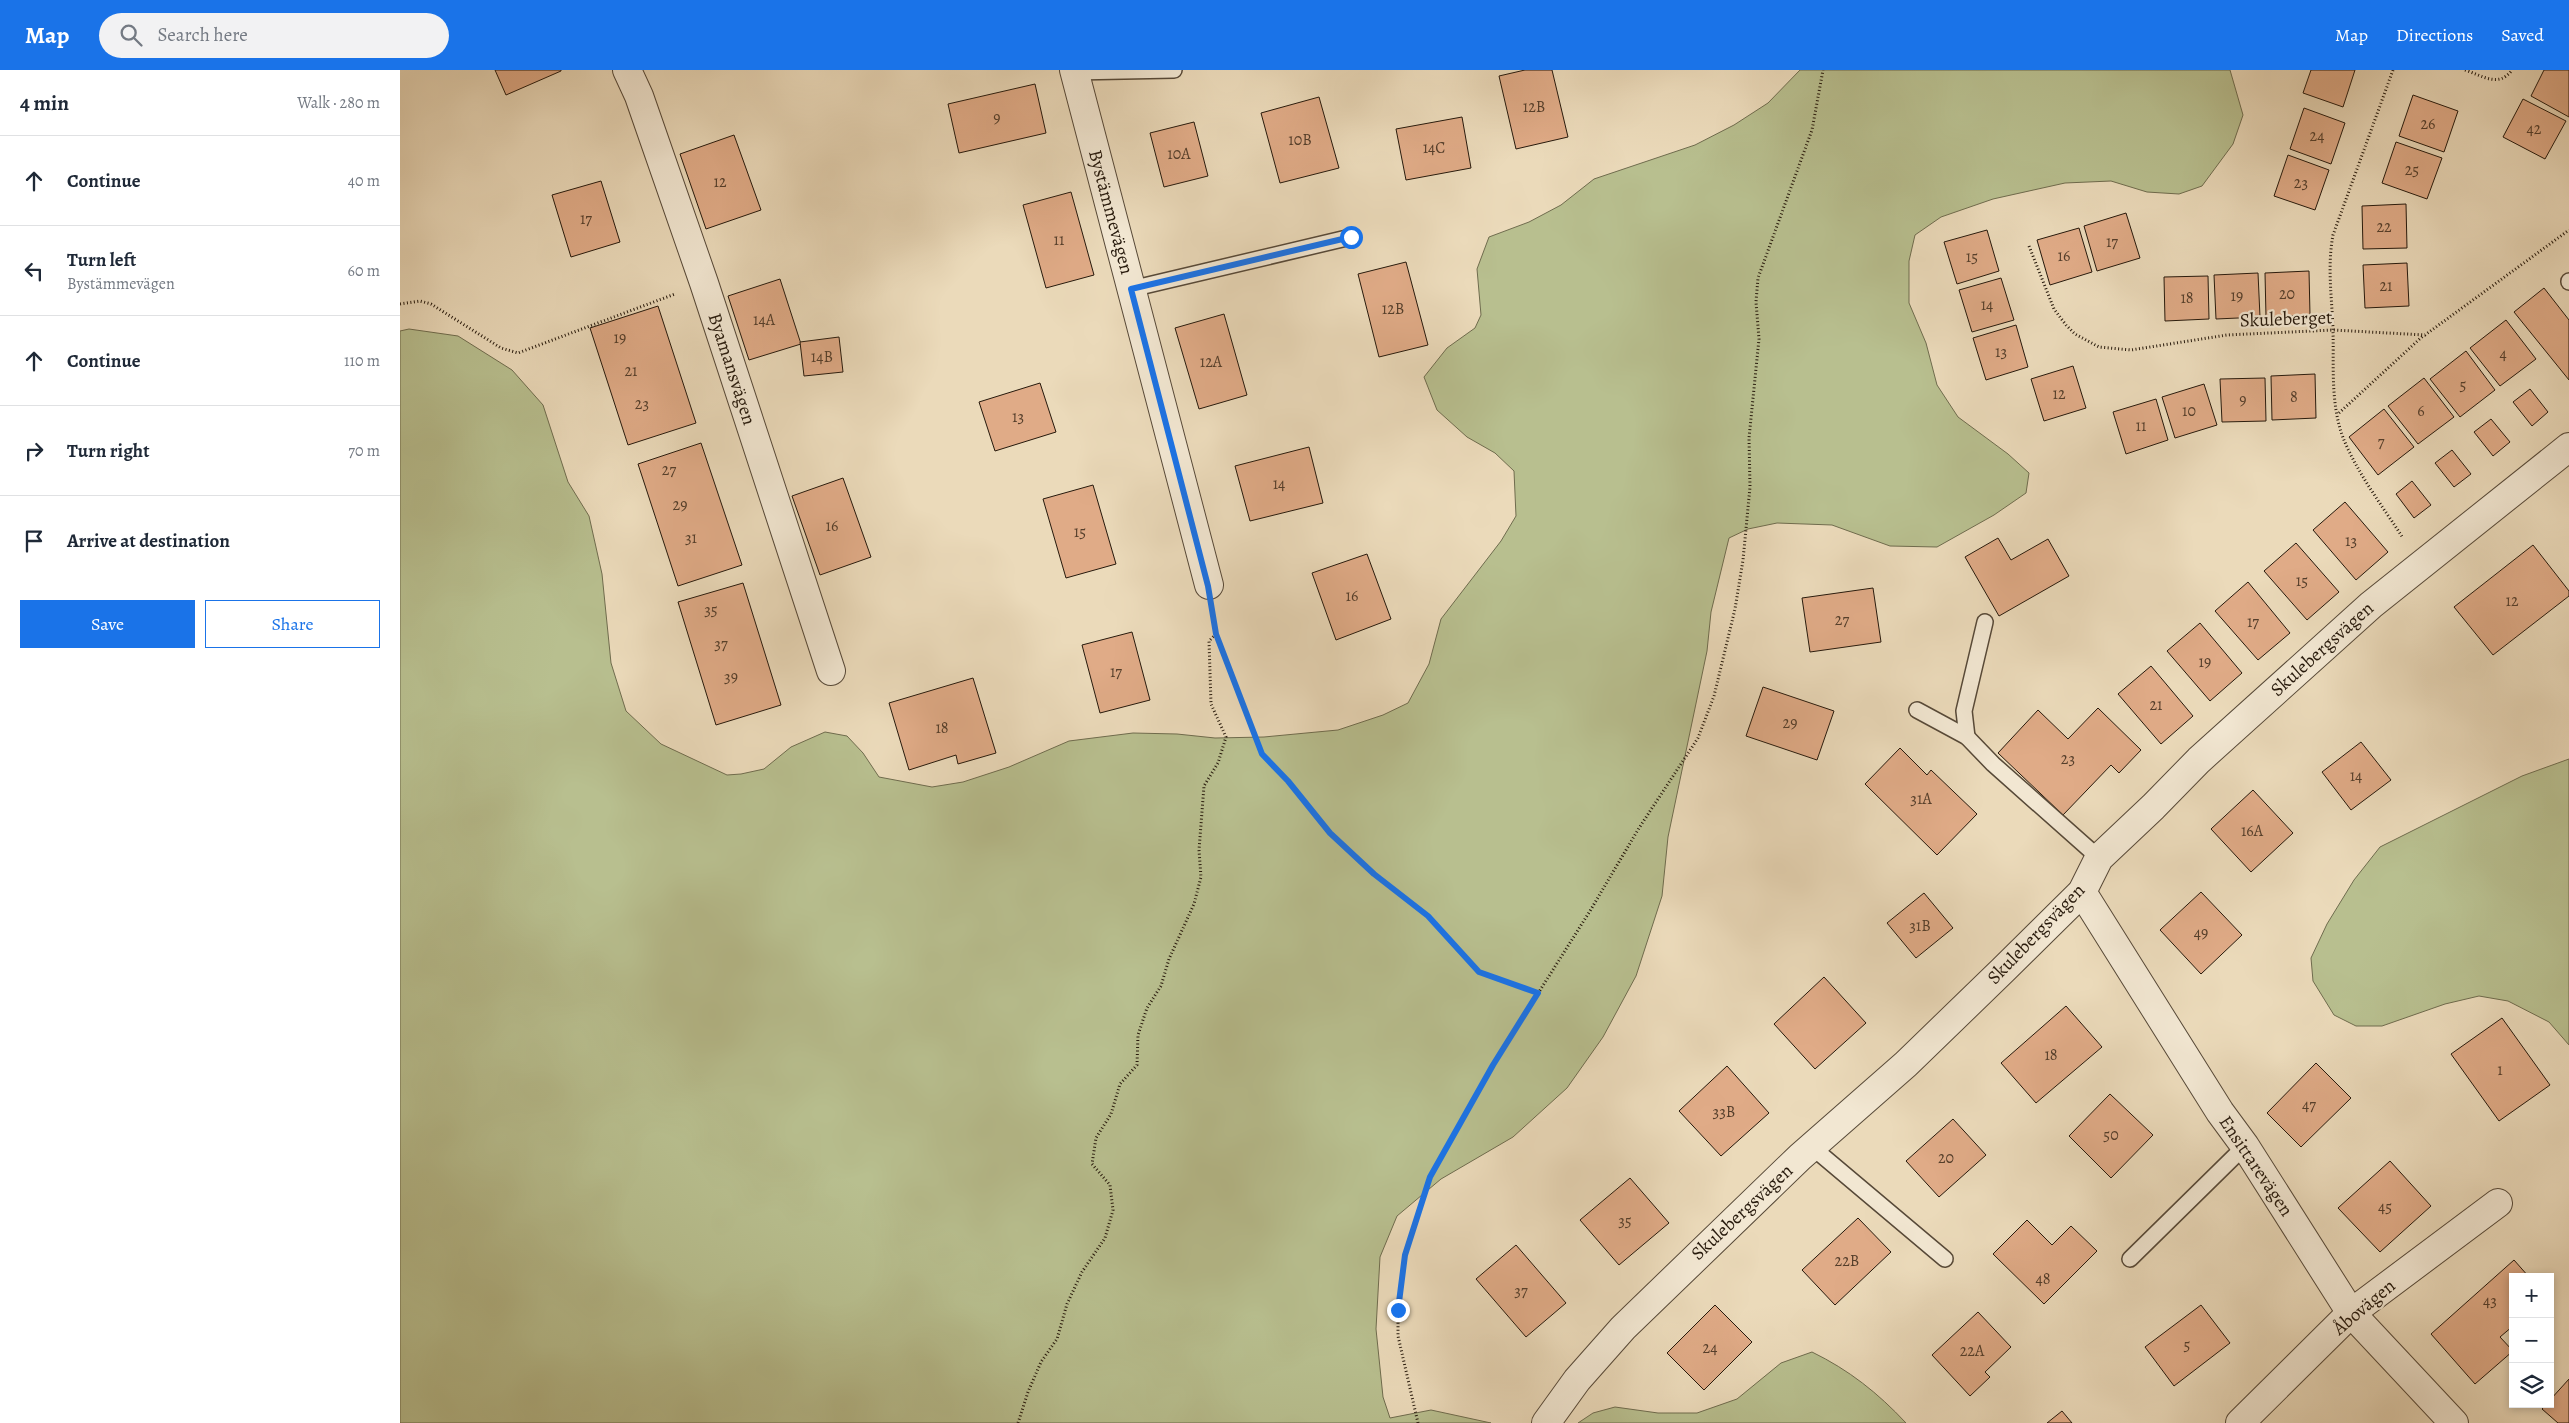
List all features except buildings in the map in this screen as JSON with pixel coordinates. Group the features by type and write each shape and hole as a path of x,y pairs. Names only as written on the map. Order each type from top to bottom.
{"street":[{"name":"Byamansvägen","path":"627,70 639,96 704,283 831,671"},
{"name":"Bystämmevägen","path":"1074,71 1208,586"},
{"name":"Skulebergsvägen","path":"1546,1423 1577,1380 1623,1328 1677,1274 1812,1147 1906,1064 2082,892 2099,858 2153,807 2198,760 2371,605 2569,447"},
{"name":"Ensittarevägen","path":"2082,892 2214,1103 2245,1146 2351,1313 2454,1423"},
{"name":"Åbovägen","path":"2240,1423 2351,1313 2498,1203"}],"lane":[{"path":"1074,71 1174,70"},
{"path":"1131,289 1351,237"},
{"path":"1967,737 1964,710 1985,622"},
{"path":"1917,710 1967,737 1993,764 2099,858"},
{"path":"2130,1259 2245,1146"},
{"path":"1812,1147 1944,1259"}],"path":[{"path":"1418,1423 1398,1336 1398,1310 1405,1255 1430,1177 1493,1065 1639,828 1698,738 1714,696 1735,609 1743,560 1750,487 1749,438 1759,339 1756,302 1758,278 1812,130 1823,70"},
{"path":"2393,70 2333,235 2328,258 2333,330 2334,395 2343,437 2350,453 2420,565"},
{"path":"2466,70 2496,81 2504,79 2512,70"},
{"path":"2339,414 2425,335 2569,230"},
{"name":"Skuleberget","path":"2030,246 2054,309 2076,334 2099,347 2131,350 2226,335 2333,330 2425,335"},
{"path":"400,304 420,301 431,304 501,348 518,353 704,283"},
{"path":"1208,586 1216,634 1262,754 1288,781 1330,833 1374,874 1428,916 1479,972 1538,993"},
{"path":"1018,1423 1028,1392 1041,1362 1057,1339 1067,1304 1082,1272 1105,1238 1113,1210 1110,1185 1092,1164 1096,1138 1110,1114 1120,1084 1137,1065 1138,1035 1147,1008 1161,986 1169,959 1194,904 1201,877 1200,850 1204,786 1218,763 1226,737 1211,704 1209,641 1216,634"}],"green space":[{"path":"1800,70 2230,70 2243,115 2233,144 2202,186 2179,194 2147,192 2111,181 2065,183 1993,199 1941,217 1915,235 1909,261 1909,303 1926,343 1937,385 1958,417 2008,454 2029,473 2026,493 1994,515 1937,547 1890,546 1832,525 1777,523 1748,529 1729,538 1711,612 1707,651 1668,837 1662,896 1636,976 1603,1037 1567,1088 1513,1137 1441,1179 1397,1216 1380,1257 1376,1329 1383,1397 1390,1418 1431,1410 1491,1423 400,1423 400,331 409,329 458,336 512,370 543,405 568,482 589,516 602,574 611,663 626,711 661,744 727,775 764,769 791,747 825,732 847,736 863,753 879,777 932,787 963,782 1009,767 1069,741 1133,733 1177,734 1215,738 1264,737 1338,730 1383,715 1408,703 1429,664 1441,619 1501,541 1516,516 1514,471 1495,453 1467,437 1437,410 1424,377 1447,348 1475,328 1481,315 1477,269 1489,237 1529,222 1561,205 1594,179 1695,145 1734,125 1768,103"},
{"path":"2569,759 2569,1045 2549,1022 2508,1001 2479,996 2445,1004 2382,1026 2356,1026 2334,1015 2313,981 2311,958 2327,924 2354,880 2380,847 2522,776"},
{"path":"1812,1352 1838,1366 1862,1383 1906,1423 1578,1423 1593,1413 1615,1407 1658,1413 1697,1413 1737,1399 1781,1363"}],"route":[{"path":"1351,237 1285,250 1131,289 1208,586 1216,634 1262,754 1288,781 1330,833 1374,874 1428,916 1479,972 1538,993 1493,1065 1430,1177 1405,1255 1400,1281 1398,1310"}]}
